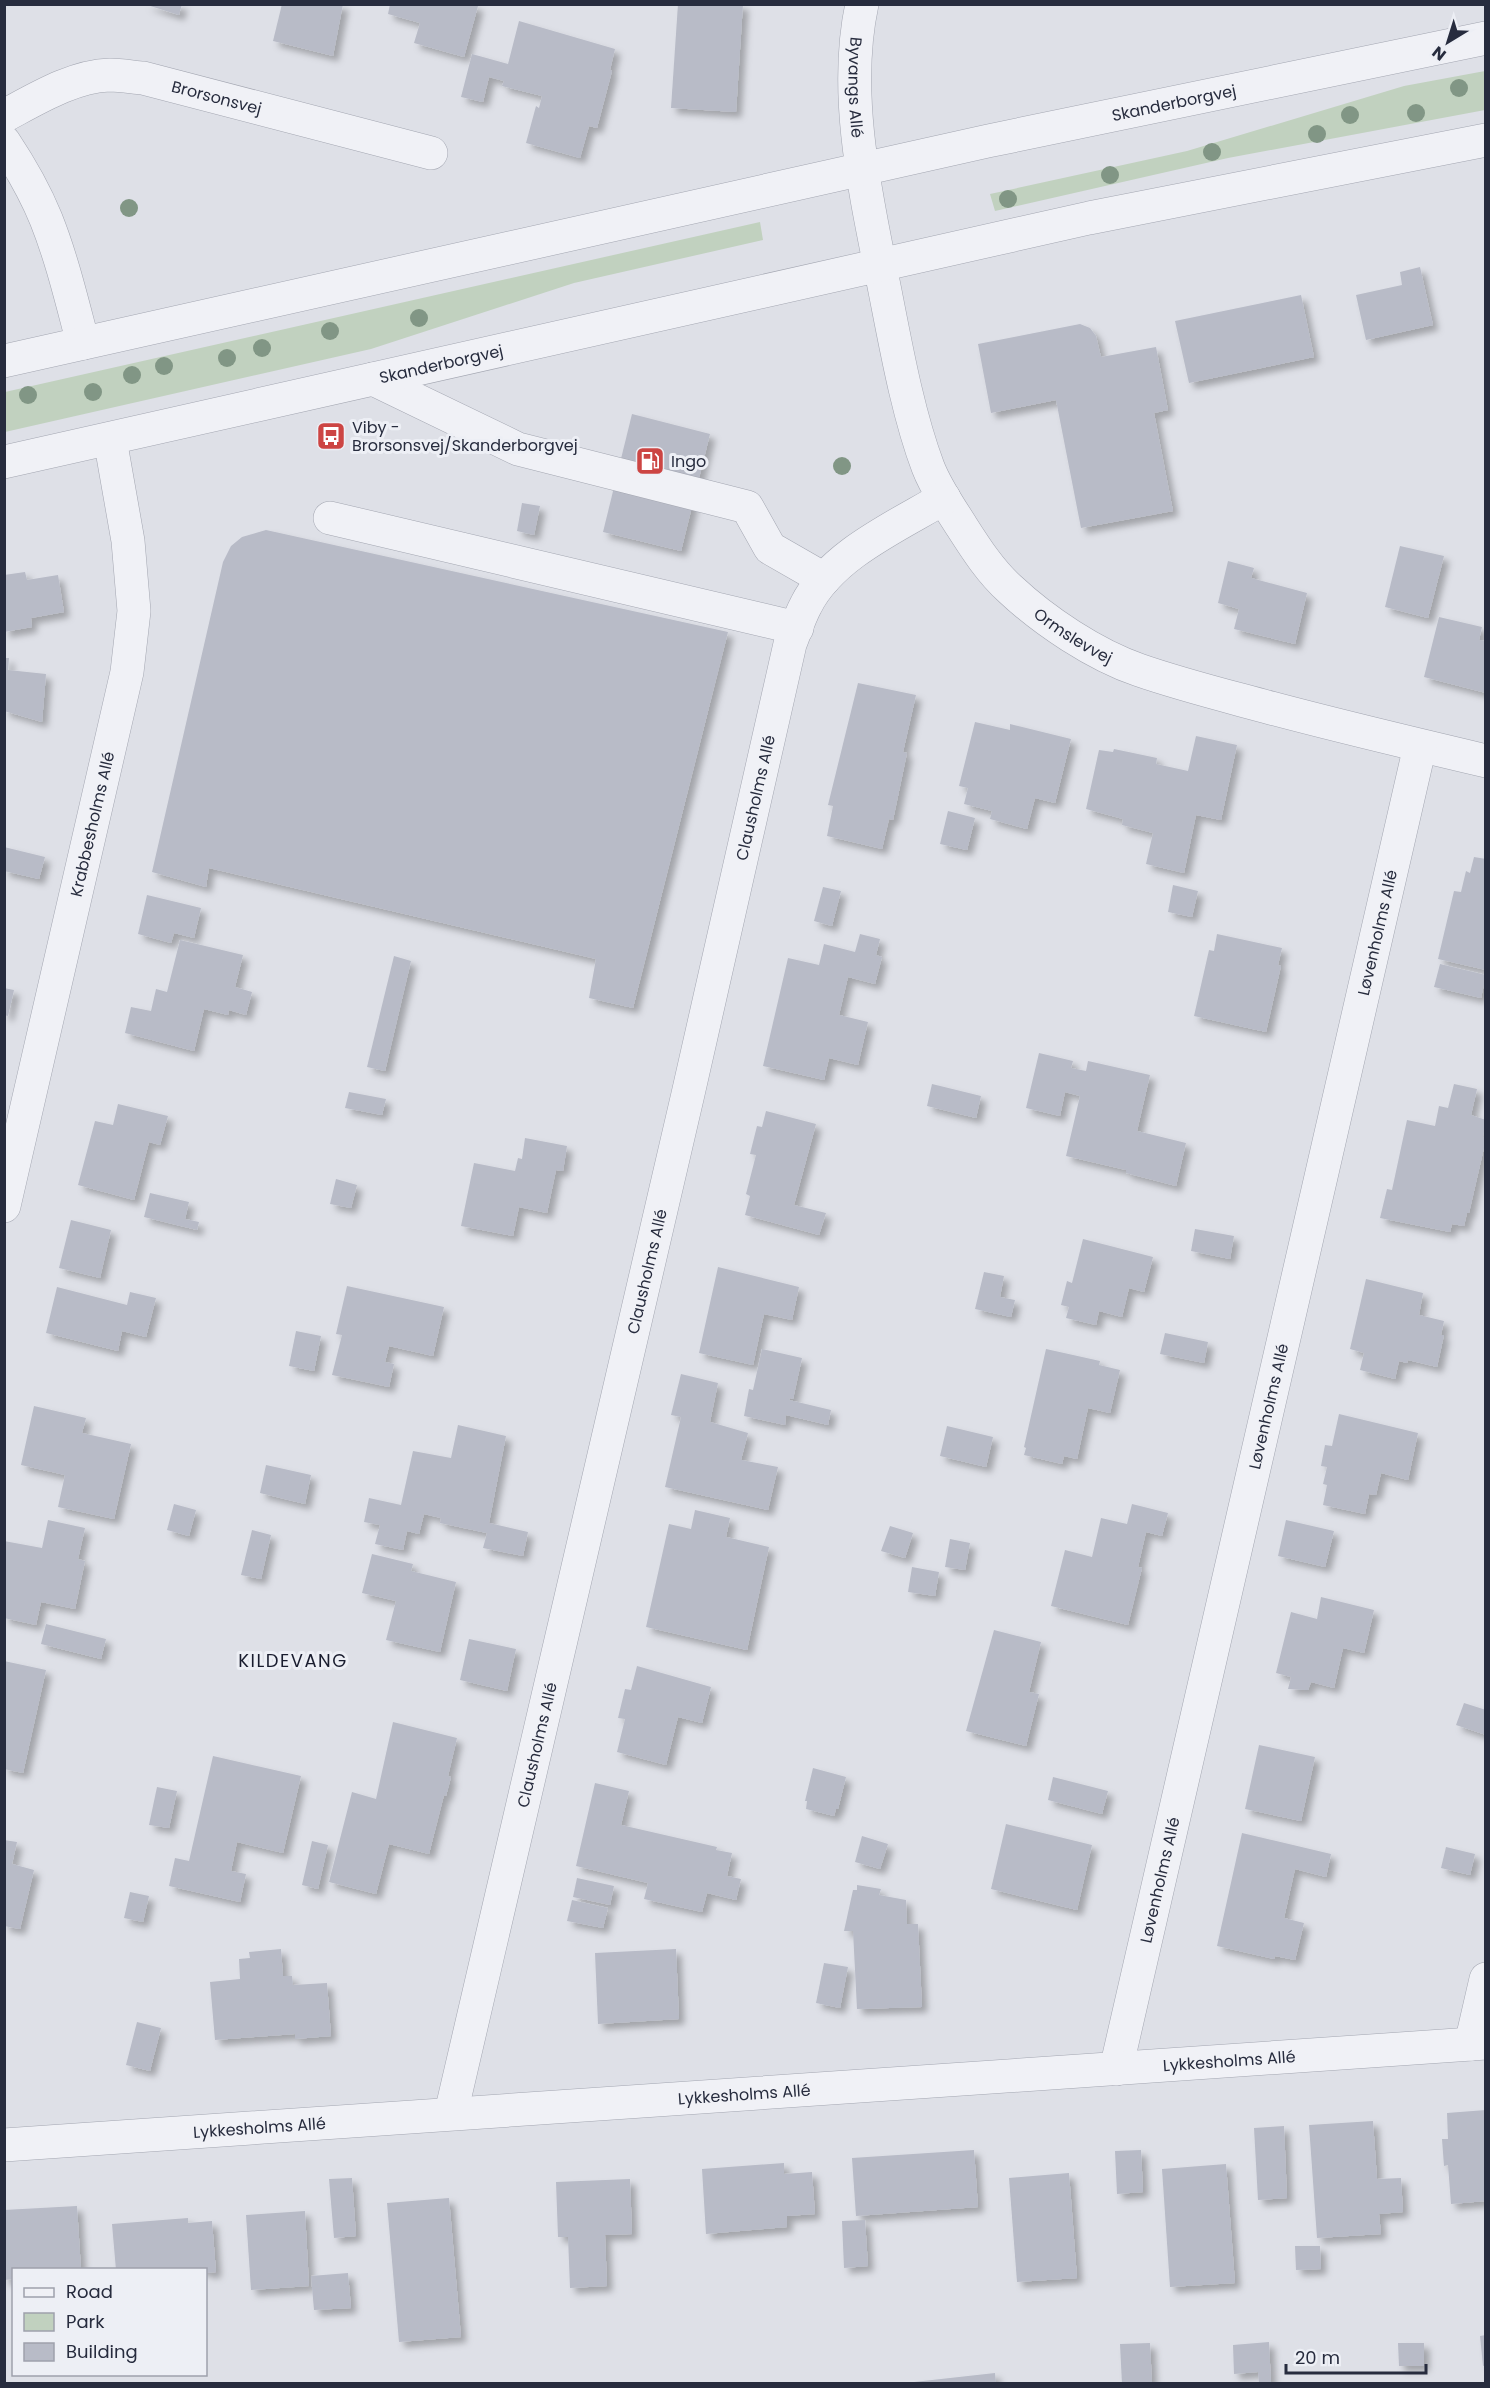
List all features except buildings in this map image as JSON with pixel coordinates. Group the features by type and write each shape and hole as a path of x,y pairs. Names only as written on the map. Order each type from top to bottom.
{"street":[{"name":"Byvangs Allé","path":"862,4 854,65 863,169"},
{"name":"Skanderborgvej","path":"4,361 988,141 1485,38"},
{"name":"Brorsonsvej","path":"4,116 45,94 76,82 108,75 143,78 431,153"},
{"name":"Skanderborgvej","path":"4,462 1134,209 1485,140"},
{"path":"4,142 22,170 46,219 70,291 83,343"},
{"path":"863,169 880,265"},
{"name":"Ormslevvej","path":"880,265 909,401 928,468 978,553 1009,589 1086,644 1137,670 1193,687 1485,761"},
{"path":"373,379 518,449 747,507 770,548 824,579"},
{"name":"Krabbesholms Allé","path":"4,1206 127,672 134,611 128,541 110,439"},
{"name":"Clausholms Allé","path":"451,2113 790,644 806,604 840,562 944,498"},
{"path":"330,518 797,628"},
{"name":"Løvenholms Allé","path":"1116,2069 1420,746"},
{"path":"1478,2044 1485,1979"},
{"name":"Lykkesholms Allé","path":"4,2145 1478,2044"}],"green space":[{"path":"1485,71 1485,110 1228,158 995,211 990,194 1187,151 1404,86"},
{"path":"760,222 763,240 574,283 371,349 5,432 5,392"}],"place":[{"name":"Viby - Brorsonsvej/Skanderborgvej","path":"331,436"},
{"name":"Ingo","path":"650,461"}],"district":[{"name":"KILDEVANG","path":"293,1660"}]}
